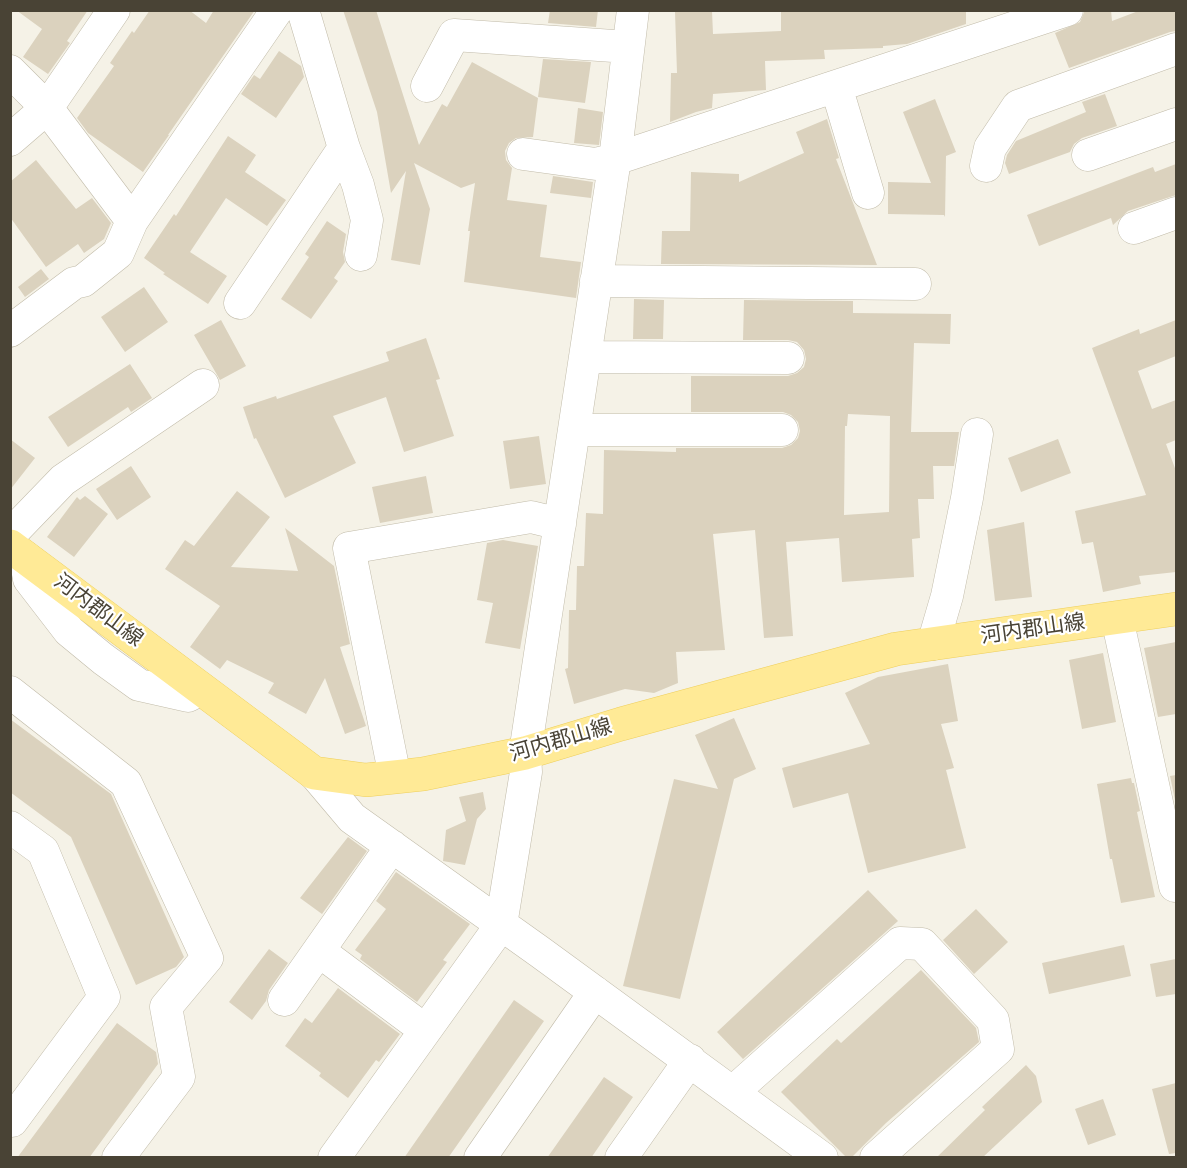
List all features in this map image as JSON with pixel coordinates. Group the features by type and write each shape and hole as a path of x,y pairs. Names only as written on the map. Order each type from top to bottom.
{"main road":[{"name":"河内郡山線","path":"15,546 314,773 366,780 423,774 525,753 621,724 896,649 1176,609"}],"street":[{"path":"10,140 47,108 114,10"},
{"path":"10,331 74,283 83,281 118,253 132,221 277,10"},
{"path":"303,10 368,220 361,255"},
{"path":"334,1158 501,925 526,772 525,753 615,159 633,10"},
{"path":"523,154 596,164 615,159 1062,11"},
{"path":"428,86 454,35 628,47"},
{"path":"986,166 990,148 1018,106 1176,49"},
{"path":"10,71 47,108 132,221"},
{"path":"836,86 868,193"},
{"path":"1089,155 1176,124"},
{"path":"240,303 344,148"},
{"path":"1134,228 1176,213"},
{"path":"596,281 915,284"},
{"path":"585,357 788,358"},
{"path":"15,546 63,480 203,385"},
{"path":"574,430 782,430"},
{"path":"933,644 947,596 967,498 976,434"},
{"path":"394,777 349,548 531,517 560,524"},
{"path":"1117,618 1175,886"},
{"path":"10,692 126,783 207,958 166,1007 179,1077 118,1158"},
{"path":"314,773 351,818 690,1060 814,1155"},
{"path":"10,827 43,851 104,997 12,1121 10,1120"},
{"path":"284,1000 392,846"},
{"path":"733,1092 900,943 922,944 993,1020 998,1049 876,1158"},
{"path":"319,951 426,1030"},
{"path":"480,1158 596,992"},
{"path":"621,1158 690,1060"}],"building":[{"path":"16,10 88,10 67,41 70,43 48,74 23,57 42,29"},
{"path":"150,10 189,10 206,23 214,10 255,10 143,172 88,133 77,118 114,66 110,63"},
{"path":"343,10 376,10 419,145 442,104 447,107 472,62 538,98 533,137 516,138 509,143 505,151 506,160 512,168 507,200 547,205 540,257 581,262 576,298 464,282 475,183 461,188 414,163 430,209 420,265 391,260 406,171 391,193 377,112"},
{"path":"550,10 598,10 596,27 548,23"},
{"path":"781,10 966,10 966,24 907,44 883,46 883,48 824,50 825,59 765,61 766,90 713,94 712,108 670,122 671,73 677,73 675,12 712,11 713,34 781,31"},
{"path":"1085,10 1111,10 1112,21 1141,10 1176,10 1176,31 1069,68 1055,33 1080,22"},
{"path":"279,51 301,66 304,77 276,118 241,94 254,75 260,79"},
{"path":"543,59 591,62 585,103 538,97"},
{"path":"1105,94 1117,126 1082,138 1074,144 1070,152 1009,174 1005,163 1016,141 1086,112 1082,102"},
{"path":"935,99 956,152 946,156 945,217 944,215 888,214 888,182 931,183 903,112"},
{"path":"578,108 603,112 599,145 574,143"},
{"path":"827,119 839,158 836,159 877,265 661,264 662,231 690,231 691,172 739,174 739,182 804,153 796,132"},
{"path":"228,136 256,155 245,172 286,200 267,226 226,198 190,252 227,276 208,304 163,274 165,273 144,258 174,214 176,216"},
{"path":"36,160 76,209 92,198 111,223 104,239 84,253 78,244 46,267 10,217 10,182"},
{"path":"1176,164 1176,195 1128,211 1113,225 1111,218 1039,246 1027,215 1153,167 1155,172"},
{"path":"553,176 593,182 591,198 550,193"},
{"path":"327,221 346,234 343,252 345,262 334,278 338,281 311,319 281,299 309,257 305,254"},
{"path":"41,269 49,279 25,297 18,287"},
{"path":"144,287 168,322 125,352 101,317"},
{"path":"634,299 664,300 663,339 633,339"},
{"path":"744,300 853,301 853,313 951,314 950,344 914,343 911,432 959,432 954,466 933,466 934,499 918,499 920,538 912,539 914,577 842,582 839,538 786,542 793,636 764,638 755,530 713,534 725,650 676,652 678,683 654,693 625,689 574,704 565,669 568,668 569,610 576,610 577,566 584,566 586,513 603,514 604,450 676,452 676,448 782,448 791,445 798,438 800,431 798,422 791,415 783,412 691,412 691,376 788,376 804,367 806,359 804,350 797,342 743,340","holes":["848,414 890,416 889,512 844,515 845,426 847,426"]},
{"path":"221,320 246,366 220,380 194,335"},
{"path":"1176,320 1176,356 1138,371 1152,409 1176,400 1176,440 1166,444 1176,471 1176,572 1139,576 1141,584 1103,592 1093,542 1082,544 1075,511 1146,495 1092,348 1139,329 1140,334"},
{"path":"426,338 440,379 436,380 454,436 404,452 386,397 333,416 356,463 285,498 256,438 254,439 243,407 276,396 277,399 389,361 386,352"},
{"path":"130,364 152,398 131,412 128,407 68,447 48,417"},
{"path":"539,436 546,484 510,489 503,441"},
{"path":"10,439 35,458 10,490"},
{"path":"1058,439 1071,473 1021,492 1008,458"},
{"path":"131,466 151,497 117,520 96,489"},
{"path":"426,476 433,513 380,523 372,487"},
{"path":"237,491 270,517 231,567 298,571 285,528 334,566 350,644 340,647 366,726 345,734 325,678 306,714 268,693 274,683 227,660 220,669 190,647 220,606 165,569 185,540 194,546"},
{"path":"85,496 108,514 74,557 47,537 77,497 80,500"},
{"path":"1024,522 1032,597 995,601 987,530"},
{"path":"503,540 538,546 520,649 485,643 493,603 477,600 487,543"},
{"path":"1176,642 1176,714 1158,717 1144,648"},
{"path":"1103,653 1116,722 1082,729 1069,660"},
{"path":"948,664 958,721 941,724 954,768 946,770 966,848 868,873 848,793 793,808 782,768 870,744 845,693 878,677"},
{"path":"734,718 756,769 734,779 680,999 623,986 674,779 718,789 695,735"},
{"path":"10,719 111,794 184,957 176,967 136,985 71,837 10,792"},
{"path":"1176,775 1176,805 1170,776"},
{"path":"1131,778 1140,811 1137,812 1155,897 1121,903 1112,859 1110,859 1097,784"},
{"path":"483,792 486,809 477,819 465,865 443,861 446,830 466,821 459,797"},
{"path":"348,837 367,851 322,914 300,898"},
{"path":"396,872 470,924 443,960 447,962 417,1002 360,959 362,955 355,950 386,909 376,901"},
{"path":"868,890 898,921 743,1059 717,1032"},
{"path":"976,909 1008,942 974,974 943,940"},
{"path":"1124,945 1131,976 1049,994 1042,963"},
{"path":"269,949 288,963 252,1020 229,1002"},
{"path":"1176,959 1176,994 1156,997 1150,964"},
{"path":"921,970 976,1028 979,1042 886,1123 851,1158 847,1158 781,1092 837,1039 841,1043"},
{"path":"338,988 400,1034 379,1062 376,1060 348,1098 319,1076 321,1073 285,1046 305,1018 312,1023"},
{"path":"514,1000 544,1021 448,1158 404,1158"},
{"path":"117,1023 156,1052 158,1064 89,1158 17,1158"},
{"path":"1026,1065 1036,1076 1042,1102 982,1158 936,1158 985,1110 982,1107"},
{"path":"604,1077 633,1097 591,1158 547,1158"},
{"path":"1176,1083 1176,1153 1169,1154 1152,1089"},
{"path":"1103,1099 1116,1135 1088,1145 1075,1109"}]}
